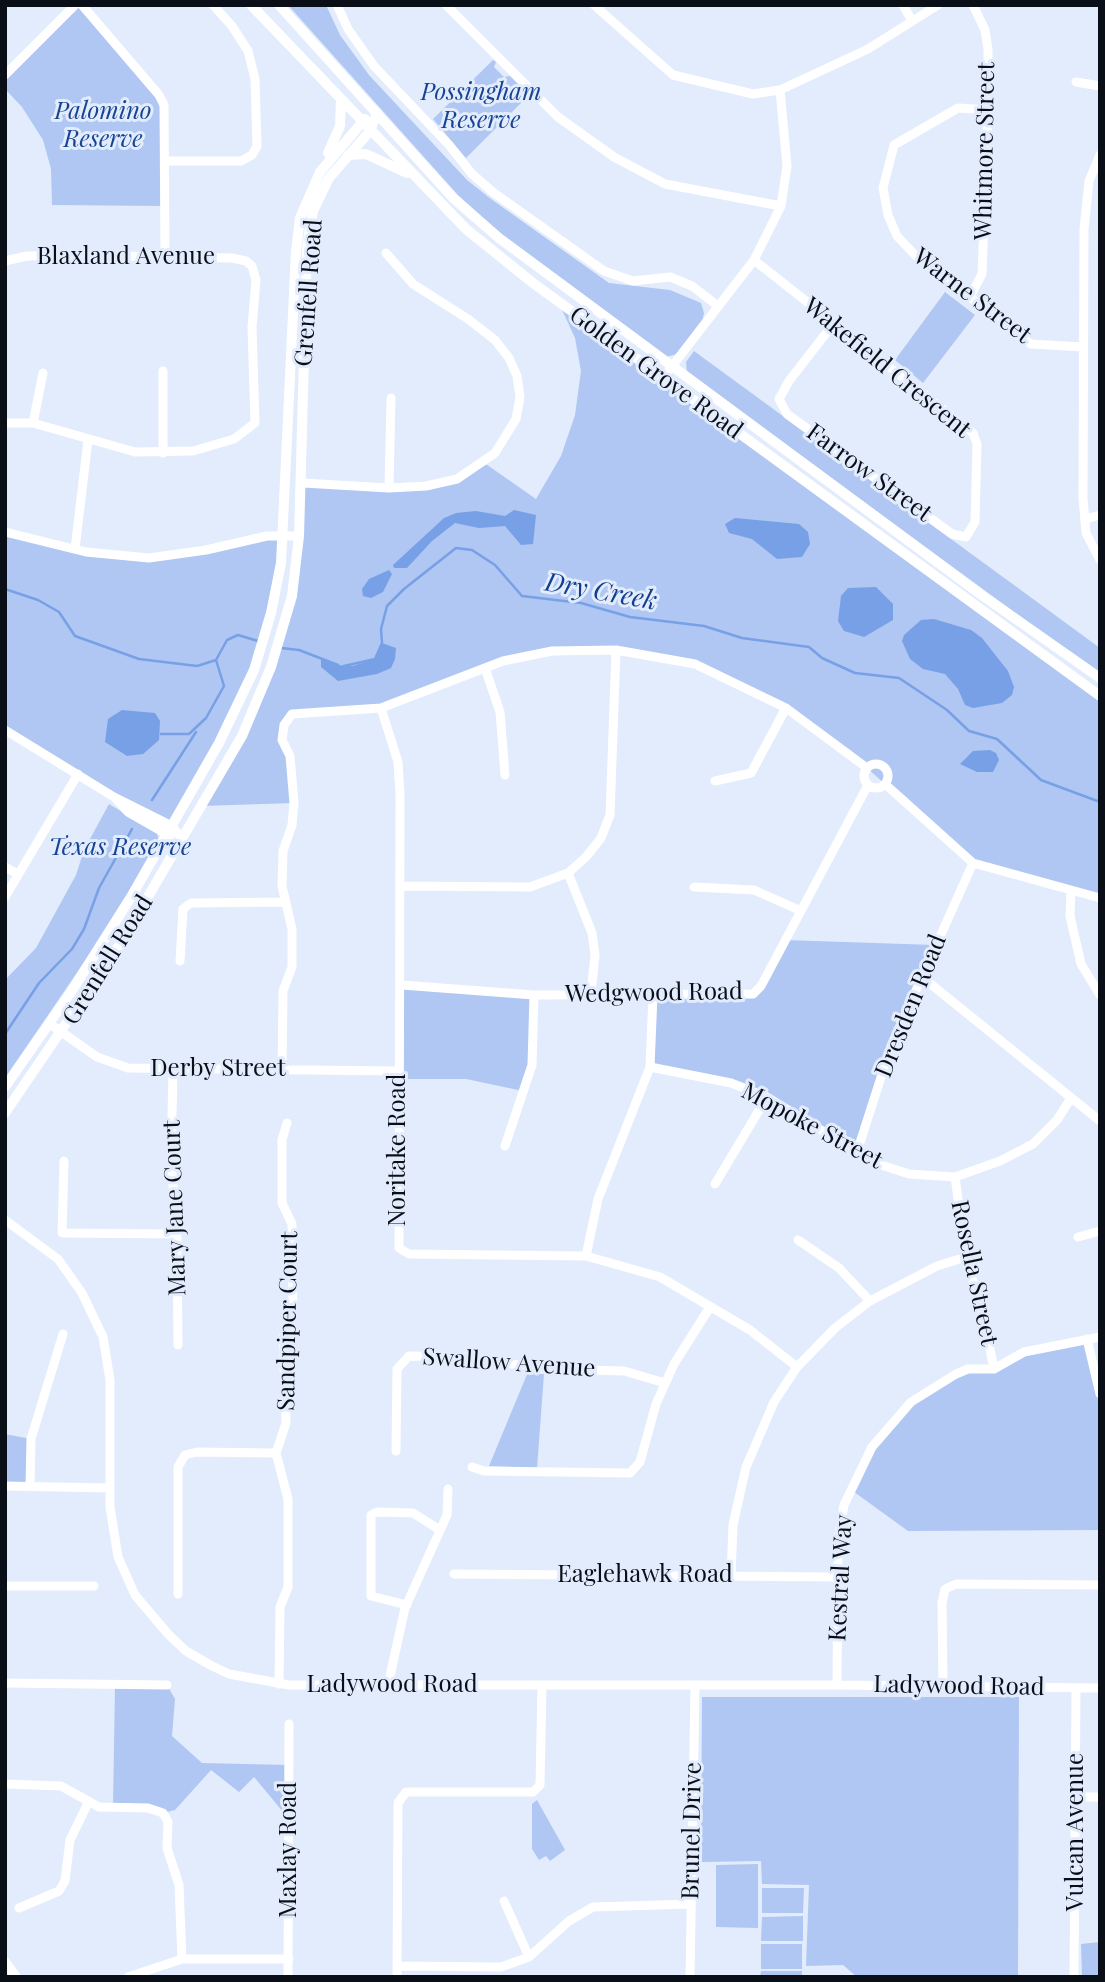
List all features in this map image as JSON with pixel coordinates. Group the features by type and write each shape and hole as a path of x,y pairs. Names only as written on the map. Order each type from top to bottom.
{"main road":[{"name":"Golden Grove Road","path":"251,5 466,229 533,283 1100,696"},
{"path":"261,5 289,46"},
{"name":"Golden Grove Road","path":"279,5 453,198 499,238 983,596 1100,678"},
{"path":"287,5 303,30"},
{"path":"320,172 340,126 341,99"},
{"name":"Grenfell Road","path":"5,1087 50,1024 169,831 235,713 260,653 278,583 284,536 296,242 305,204 320,172 361,121 377,113"},
{"name":"Grenfell Road","path":"5,1113 62,1033 122,941 242,736 272,663 292,596 299,536 303,483 307,249 313,211 321,192 348,155 370,131 377,113"},
{"path":"348,155 373,156 413,175"},
{"path":"5,1962 16,1977"}],"street":[{"path":"5,75 75,5"},
{"path":"82,5 159,95 164,105 165,257"},
{"path":"166,161 241,160 252,155 257,146 255,79 248,51 232,26 213,5"},
{"path":"337,5 348,29 374,66 449,145 472,174 494,193 604,271 633,281 670,277 692,286 718,306"},
{"path":"446,5 558,117 614,158 665,184 781,206"},
{"path":"594,5 673,75 753,94 780,90 868,49 938,5"},
{"path":"904,5 912,21"},
{"name":"Whitmore Street","path":"970,297 982,274 988,110 988,49 985,30 974,5"},
{"path":"1076,82 1100,86"},
{"path":"663,378 754,260 781,206 787,166 780,90"},
{"name":"Warne Street","path":"988,110 958,108 894,145 883,188 888,215 897,236 915,255 1031,344 1083,347"},
{"path":"1100,155 1089,181 1084,229 1083,347 1086,533 1100,560"},
{"path":"303,483 389,488 426,486 457,479 474,470 495,453 516,419 520,397 517,376 509,358 495,340 413,284 386,253"},
{"name":"Blaxland Avenue","path":"5,261 27,256 67,255 246,261 253,266 256,280 252,327 255,423 234,439 192,451 163,453"},
{"name":"Wakefield Crescent","path":"754,260 973,433 977,444 975,522 966,537"},
{"name":"Farrow Street","path":"834,323 789,381 779,399 787,414 952,534 966,537"},
{"path":"5,423 33,423 135,452 163,453 163,370"},
{"path":"33,423 43,373"},
{"path":"389,488 391,398"},
{"path":"75,549 88,440"},
{"path":"1085,519 1100,515"},
{"path":"5,532 75,549 112,555 159,557 284,536 299,536"},
{"path":"402,886 530,887 568,873 601,838 610,815 613,789 615,650"},
{"path":"282,1070 283,991 292,967 292,929 282,886 283,851 292,825 294,780 290,756 282,740 284,725 292,714 311,710 350,712 381,708 485,668 552,651 615,650 695,664 786,708 867,768"},
{"path":"485,668 500,712 505,775"},
{"name":"Noritake Road","path":"381,708 398,762 402,886 402,985 398,1071 399,1248 409,1254 586,1256 660,1277 750,1330 797,1367"},
{"path":"715,781 751,773 786,708"},
{"path":"5,730 114,797 128,812 182,839"},
{"path":"874,764 882,766 887,772 885,783 875,788 868,785 864,779 867,768 874,764"},
{"path":"5,897 78,775"},
{"path":"885,783 973,863 1100,898"},
{"name":"Wedgwood Road","path":"402,985 534,995 753,994 761,986 799,910 868,785"},
{"name":"Dresden Road","path":"857,1152 891,1046 973,863"},
{"path":"5,867 18,874"},
{"path":"568,873 592,933 595,955 591,993"},
{"path":"694,887 754,890 799,910"},
{"path":"1071,891 1070,916 1081,964 1100,995"},
{"path":"180,961 183,909 191,904 286,902"},
{"path":"922,977 1100,1121"},
{"path":"505,1146 532,1065 534,995"},
{"path":"586,1256 598,1199 650,1067 653,995"},
{"name":"Derby Street","path":"50,1024 89,1052 114,1064 145,1070 398,1071"},
{"name":"Mopoke Street","path":"650,1067 731,1083 767,1097 875,1163 909,1174 955,1177 1000,1161 1032,1144 1057,1120 1071,1098"},
{"name":"Mary Jane Court","path":"173,1070 171,1161 177,1234 178,1345"},
{"path":"715,1184 767,1097"},
{"name":"Sandpiper Court","path":"276,1453 286,1423 283,1338 293,1313 292,1224 282,1203 282,1140 287,1123"},
{"path":"64,1161 62,1233 177,1234"},
{"name":"Rosella Street","path":"955,1177 966,1257 984,1320 994,1369"},
{"name":"Ladywood Road","path":"5,1220 58,1259 82,1293 103,1337 110,1380 109,1488 118,1557 135,1595 168,1634 187,1651 229,1674 279,1684 1100,1688"},
{"path":"1078,1237 1100,1231"},
{"path":"798,1240 839,1268 870,1301"},
{"path":"731,1576 733,1525 746,1467 774,1402 797,1367 835,1328 870,1301 936,1266 966,1257"},
{"path":"472,1467 484,1471 630,1473 640,1462 665,1383 710,1307"},
{"path":"30,1486 31,1439 63,1334"},
{"name":"Kestral Way","path":"837,1685 838,1539 844,1505 872,1447 911,1402 930,1388 968,1369 994,1369 1024,1352 1100,1336"},
{"path":"1087,1339 1100,1394"},
{"name":"Swallow Avenue","path":"396,1451 397,1368 409,1356 469,1357 543,1369 624,1371 665,1383"},
{"path":"178,1594 178,1467 185,1455 197,1452 276,1453 288,1499 288,1587 280,1607 279,1684"},
{"path":"5,1486 109,1488"},
{"path":"388,1685 407,1605 447,1516 448,1489"},
{"path":"407,1605 371,1596 371,1516 377,1512 413,1513 440,1530"},
{"name":"Eaglehawk Road","path":"454,1574 837,1577"},
{"path":"943,1687 942,1602 945,1589 956,1584 1100,1585"},
{"path":"5,1586 94,1586"},
{"path":"5,1683 167,1685"},
{"path":"397,1977 398,1803 406,1792 533,1792 540,1785 542,1685"},
{"name":"Brunel Drive","path":"690,1977 695,1685"},
{"name":"Vulcan Avenue","path":"1074,1977 1076,1688"},
{"name":"Maxlay Road","path":"288,1977 289,1724"},
{"path":"5,1784 61,1786 88,1803 113,1808 148,1808 163,1813 167,1822 167,1848 179,1885 182,1959"},
{"path":"1076,1797 1100,1797"},
{"path":"19,1908 59,1891 65,1881 70,1840 88,1803"},
{"path":"504,1901 528,1957"},
{"path":"397,1966 501,1968 528,1957 569,1921 593,1907 691,1904"},
{"path":"128,1977 182,1959 289,1959"}],"green space":[{"name":"Palomino Reserve","path":"75,5 82,5 159,95 166,206 52,205 51,169 43,140 22,107 5,89 5,75"},
{"path":"288,5 326,5 340,35 369,75 467,180 491,199 609,283 670,290 701,303 704,313 702,322 677,354 666,357 502,235 458,195"},
{"name":"Possingham Reserve","path":"493,60 496,62 494,67 504,77 510,76 529,95 466,158 433,119"},
{"path":"945,292 975,315 923,383 895,360"},
{"path":"558,301 1100,696 1100,899 973,863 867,768 786,708 695,664 616,650 552,651 485,668 381,708 292,714 284,725 294,803 201,806 256,704 285,624 303,483 389,488 457,479 483,462 536,499 561,456 575,415 581,371 575,338"},
{"path":"694,351 1100,648 1100,675 687,372 686,362"},
{"path":"5,533 69,548 169,556 284,535 258,658 172,826 5,730"},
{"name":"Texas Reserve","path":"109,804 157,833 159,842 104,933 5,1078 5,980 36,948 76,875 84,850"},
{"path":"784,940 935,945 891,1046 857,1152 767,1097 731,1083 650,1067 653,995 753,994"},
{"path":"402,985 534,995 532,1065 523,1091 466,1079 398,1079"},
{"path":"1087,1339 1100,1394 1100,1530 908,1531 850,1489 872,1447 911,1402 956,1374 985,1370 1024,1352"},
{"path":"528,1372 544,1374 537,1468 489,1466"},
{"path":"5,1434 31,1439 30,1486 5,1486"},
{"path":"115,1684 167,1685 175,1699 172,1736 202,1763 288,1765 284,1813 254,1777 239,1792 211,1770 175,1810 163,1813 113,1808"},
{"path":"702,1697 1019,1697 1018,1977 857,1977 843,1965 806,1966 809,1885 762,1884 761,1861 701,1862"},
{"path":"537,1800 565,1850 550,1861 546,1856 539,1860 532,1849 532,1804"},
{"path":"758,1864 758,1928 716,1927 716,1865"},
{"path":"762,1888 804,1888 803,1913 762,1913"},
{"path":"803,1916 803,1941 761,1941 762,1917"},
{"path":"1100,1942 1100,1977 1082,1977 1081,1944"},
{"path":"761,1944 802,1944 802,1969 761,1969"},
{"path":"761,1971 802,1971 802,1977 760,1977"}],"water":[{"path":"514,510 536,515 533,544 521,545 505,526 479,528 455,523 432,541 407,568 394,568 393,565 444,518 456,513 476,511 505,516"},
{"path":"735,518 799,524 808,532 810,544 802,557 777,559 752,539 729,533 725,524"},
{"path":"389,570 392,574 383,592 371,598 363,596 362,589 369,579"},
{"path":"876,587 893,604 893,620 864,637 844,631 838,621 841,596 848,588"},
{"path":"934,619 971,630 982,638 1008,671 1014,687 1012,695 1002,703 973,708 965,705 958,689 945,674 923,669 910,659 902,641 904,635 921,620"},
{"path":"382,643 396,648 395,659 391,668 377,674 338,681 321,667 321,658 334,665 353,666 374,659"},
{"path":"122,710 155,713 160,721 159,740 143,754 127,756 105,742 108,719"},
{"path":"990,750 996,753 999,760 993,772 977,772 960,764 973,751"}],"waterway":[{"name":"Dry Creek","path":"344,666 375,659 382,643 381,629 387,606 404,589 456,548 472,550 495,565 522,596 581,603 630,617 704,626 742,638 809,647 822,658 855,673 899,678 947,710 969,731 997,739 1041,780 1100,802"},
{"name":"Dry Creek","path":"5,589 38,600 59,612 75,636 139,659 197,666 216,660 227,640 238,635 258,641"},
{"name":"Dry Creek","path":"281,648 299,650 338,665"},
{"path":"161,734 189,734 206,718 224,686 216,660"},
{"path":"152,800 196,732"},
{"path":"5,1034 39,983 72,949 84,929 99,888 132,829"}]}
